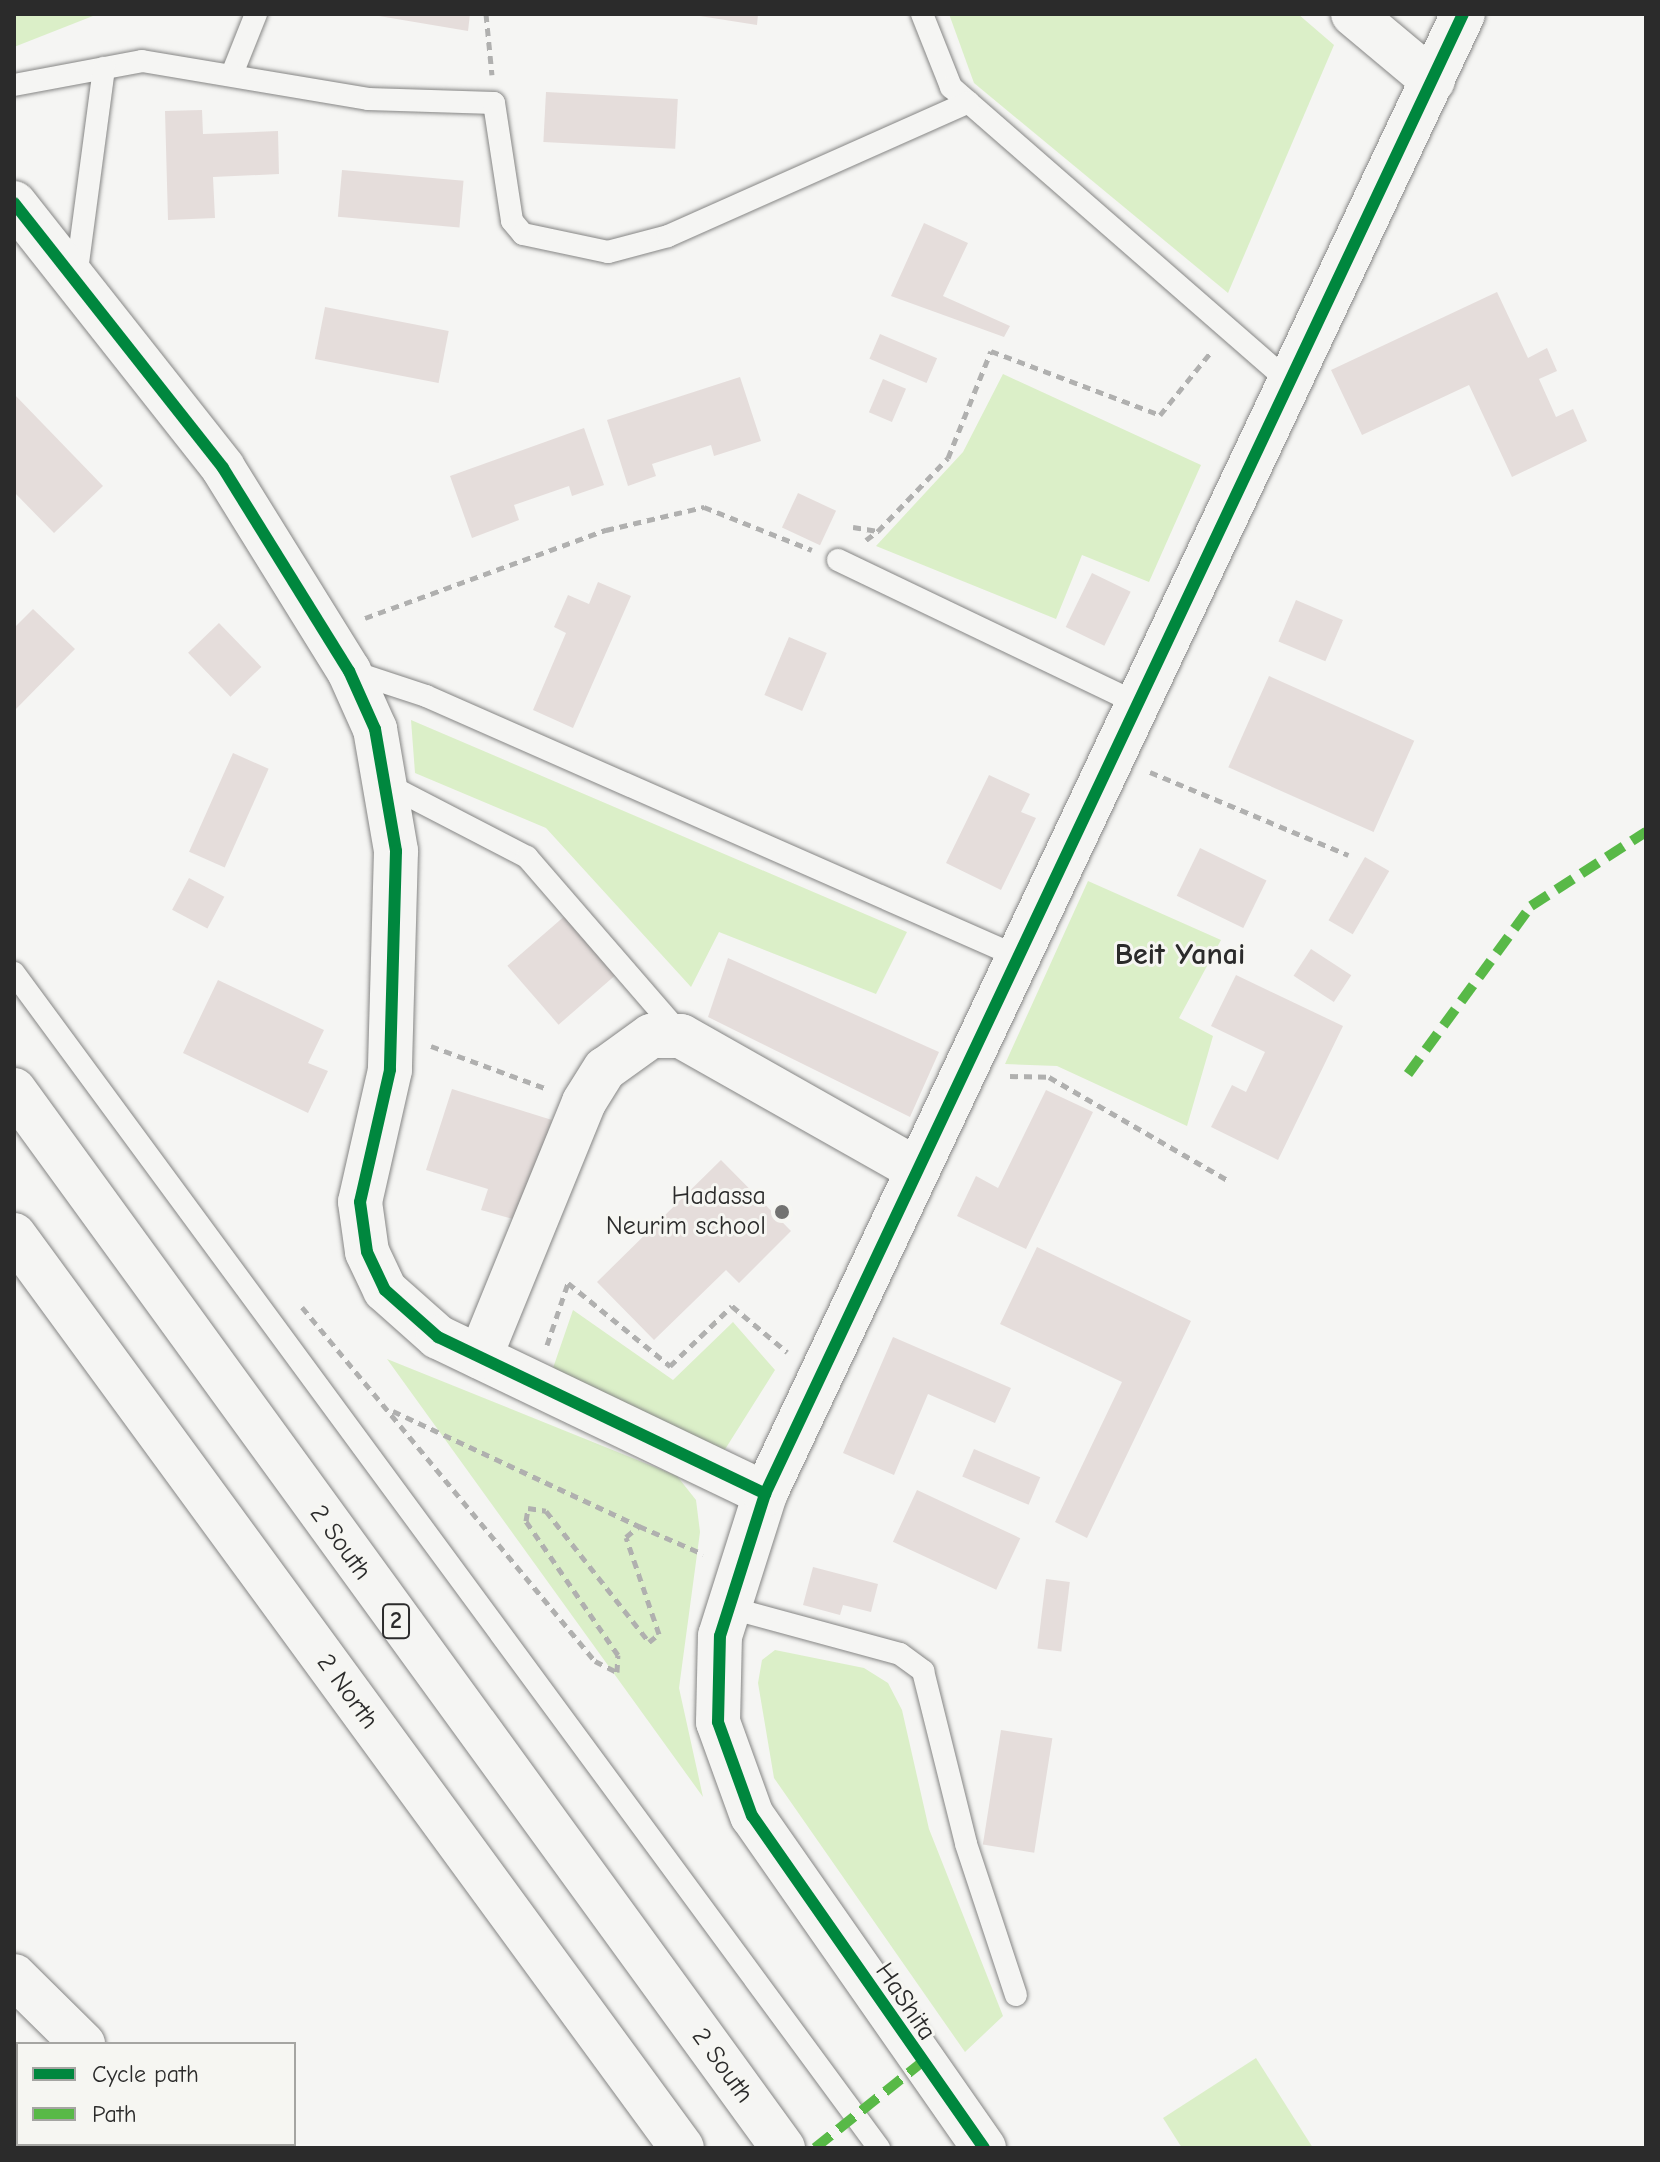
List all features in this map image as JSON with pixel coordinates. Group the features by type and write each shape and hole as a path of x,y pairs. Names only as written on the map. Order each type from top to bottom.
{"main road":[{"path":"1353,14 1433,81"},
{"name":"HaShita","path":"984,2148 752,1816 718,1722 715,1683 732,1588 765,1494 1014,955 1290,383 1463,14"},
{"path":"14,203 223,468 339,653 388,785 396,851 391,1032 386,1103 360,1202 367,1252 385,1290 409,1317 480,1357 765,1494"},
{"path":"480,1357 584,1102 624,1053 651,1036 681,1036 916,1169"},
{"name":"2 South","path":"14,1090 783,2148"},
{"name":"2 North","path":"14,1235 682,2148"},
{"path":"14,1976 67,2038"}],"lane":[{"path":"232,74 256,14"},
{"path":"922,14 932,54 969,102 1290,383"},
{"path":"14,85 142,61 368,99 494,103 512,221 523,234 608,252 668,236 969,102"},
{"path":"76,278 104,68"},
{"path":"838,560 1137,703"},
{"path":"339,653 426,696 1014,955"},
{"path":"388,785 527,857 681,1036"},
{"path":"14,973 879,2148"},
{"path":"732,1588 900,1654 923,1671 966,1844 1016,1995"}],"path":[{"path":"486,14 494,103"},
{"path":"339,653 404,600 592,535 704,507 838,560 878,531 948,458 991,351 1160,415 1229,330"},
{"path":"853,527 878,531"},
{"path":"1112,756 1348,855"},
{"path":"391,1032 584,1102"},
{"path":"959,1074 1049,1077 1229,1181"},
{"path":"534,1383 568,1283 670,1366 732,1306 818,1378"},
{"path":"292,1299 317,1318 595,1661 617,1672 618,1655 526,1521 528,1508 546,1511 649,1642 659,1634 626,1537 639,1526"},
{"path":"392,1411 639,1526 732,1588"}],"green space":[{"path":"14,14 98,14 14,47"},
{"path":"949,14 1298,14 1334,45 1228,293 974,83"},
{"path":"1003,374 1201,465 1149,582 1082,555 1056,619 876,546 963,452"},
{"path":"411,720 907,932 876,994 719,932 691,987 546,828 415,773"},
{"path":"1088,881 1221,940 1179,1018 1213,1036 1187,1126 1057,1066 1005,1064"},
{"path":"573,1310 673,1380 733,1322 775,1370 724,1451 553,1368"},
{"path":"387,1359 677,1476 696,1500 700,1532 679,1688 703,1797"},
{"path":"775,1650 864,1668 888,1683 902,1710 929,1829 1003,2016 965,2052 774,1778 758,1683 762,1660"},
{"path":"1256,2058 1313,2148 1182,2148 1163,2118"}],"building":[{"path":"367,14 470,14 468,31"},
{"path":"687,14 758,14 757,25"},
{"path":"546,92 678,99 675,149 543,142"},
{"path":"202,110 203,134 278,131 279,174 213,177 215,218 168,220 165,111"},
{"path":"342,170 464,181 459,227 338,217"},
{"path":"924,223 968,243 943,296 1010,326 1004,337 891,296"},
{"path":"1497,292 1528,358 1547,348 1557,371 1539,379 1556,417 1573,409 1587,441 1512,477 1469,385 1362,435 1331,370"},
{"path":"325,307 449,331 439,383 315,359"},
{"path":"880,334 937,358 927,383 869,359"},
{"path":"740,377 761,441 714,456 711,445 652,464 656,476 628,486 607,420"},
{"path":"883,379 906,389 892,422 869,412"},
{"path":"14,394 103,486 54,533 14,492"},
{"path":"584,428 604,485 572,496 569,486 514,505 519,520 472,538 450,476"},
{"path":"798,493 836,511 820,545 782,527"},
{"path":"1092,573 1131,592 1104,646 1066,627"},
{"path":"598,582 631,596 573,728 533,710 566,633 554,627 568,595 589,604"},
{"path":"1296,600 1343,620 1325,661 1278,641"},
{"path":"33,609 75,649 14,711 14,628"},
{"path":"219,623 261,667 230,697 188,653"},
{"path":"789,637 827,653 802,711 764,695"},
{"path":"1269,676 1414,741 1374,832 1228,767"},
{"path":"233,753 269,769 225,868 189,852"},
{"path":"989,775 1030,794 1021,812 1036,818 1001,890 946,863"},
{"path":"1200,848 1267,880 1243,928 1177,896"},
{"path":"1365,857 1389,871 1353,934 1328,920"},
{"path":"189,878 224,897 207,929 172,910"},
{"path":"567,914 618,973 559,1025 507,966"},
{"path":"1311,949 1351,975 1334,1002 1294,976"},
{"path":"728,958 939,1052 910,1117 708,1017"},
{"path":"1236,975 1343,1026 1278,1160 1211,1127 1232,1085 1246,1092 1265,1052 1211,1026"},
{"path":"218,980 324,1030 308,1063 328,1071 308,1113 183,1053"},
{"path":"452,1089 552,1120 520,1221 481,1210 488,1189 426,1170"},
{"path":"1046,1090 1093,1112 1026,1249 957,1216 976,1176 998,1188"},
{"path":"721,1160 791,1231 739,1283 726,1270 654,1340 597,1282"},
{"path":"1037,1247 1191,1321 1087,1538 1055,1522 1122,1382 1000,1324"},
{"path":"893,1337 1011,1388 995,1423 928,1394 894,1475 843,1453"},
{"path":"974,1449 1040,1477 1029,1505 962,1477"},
{"path":"917,1490 1020,1538 996,1590 893,1542"},
{"path":"813,1567 878,1584 871,1612 843,1605 840,1615 803,1605"},
{"path":"1046,1579 1070,1582 1061,1651 1037,1648"},
{"path":"1001,1730 1052,1738 1034,1853 983,1845"}],"marked path":[{"path":"1408,1074 1531,906 1646,832"},
{"path":"815,2148 921,2063"}],"cycle path":[{"path":"984,2148 752,1816 718,1722 720,1636 765,1494 1463,14"},
{"path":"14,203 223,468 349,671 375,729 396,851 390,1070 360,1202 367,1252 385,1290 438,1337 765,1494"}],"place":[{"name":"Hadassa Neurim school","path":"782,1212"}],"district":[{"name":"Beit Yanai","path":"1180,955"}]}
